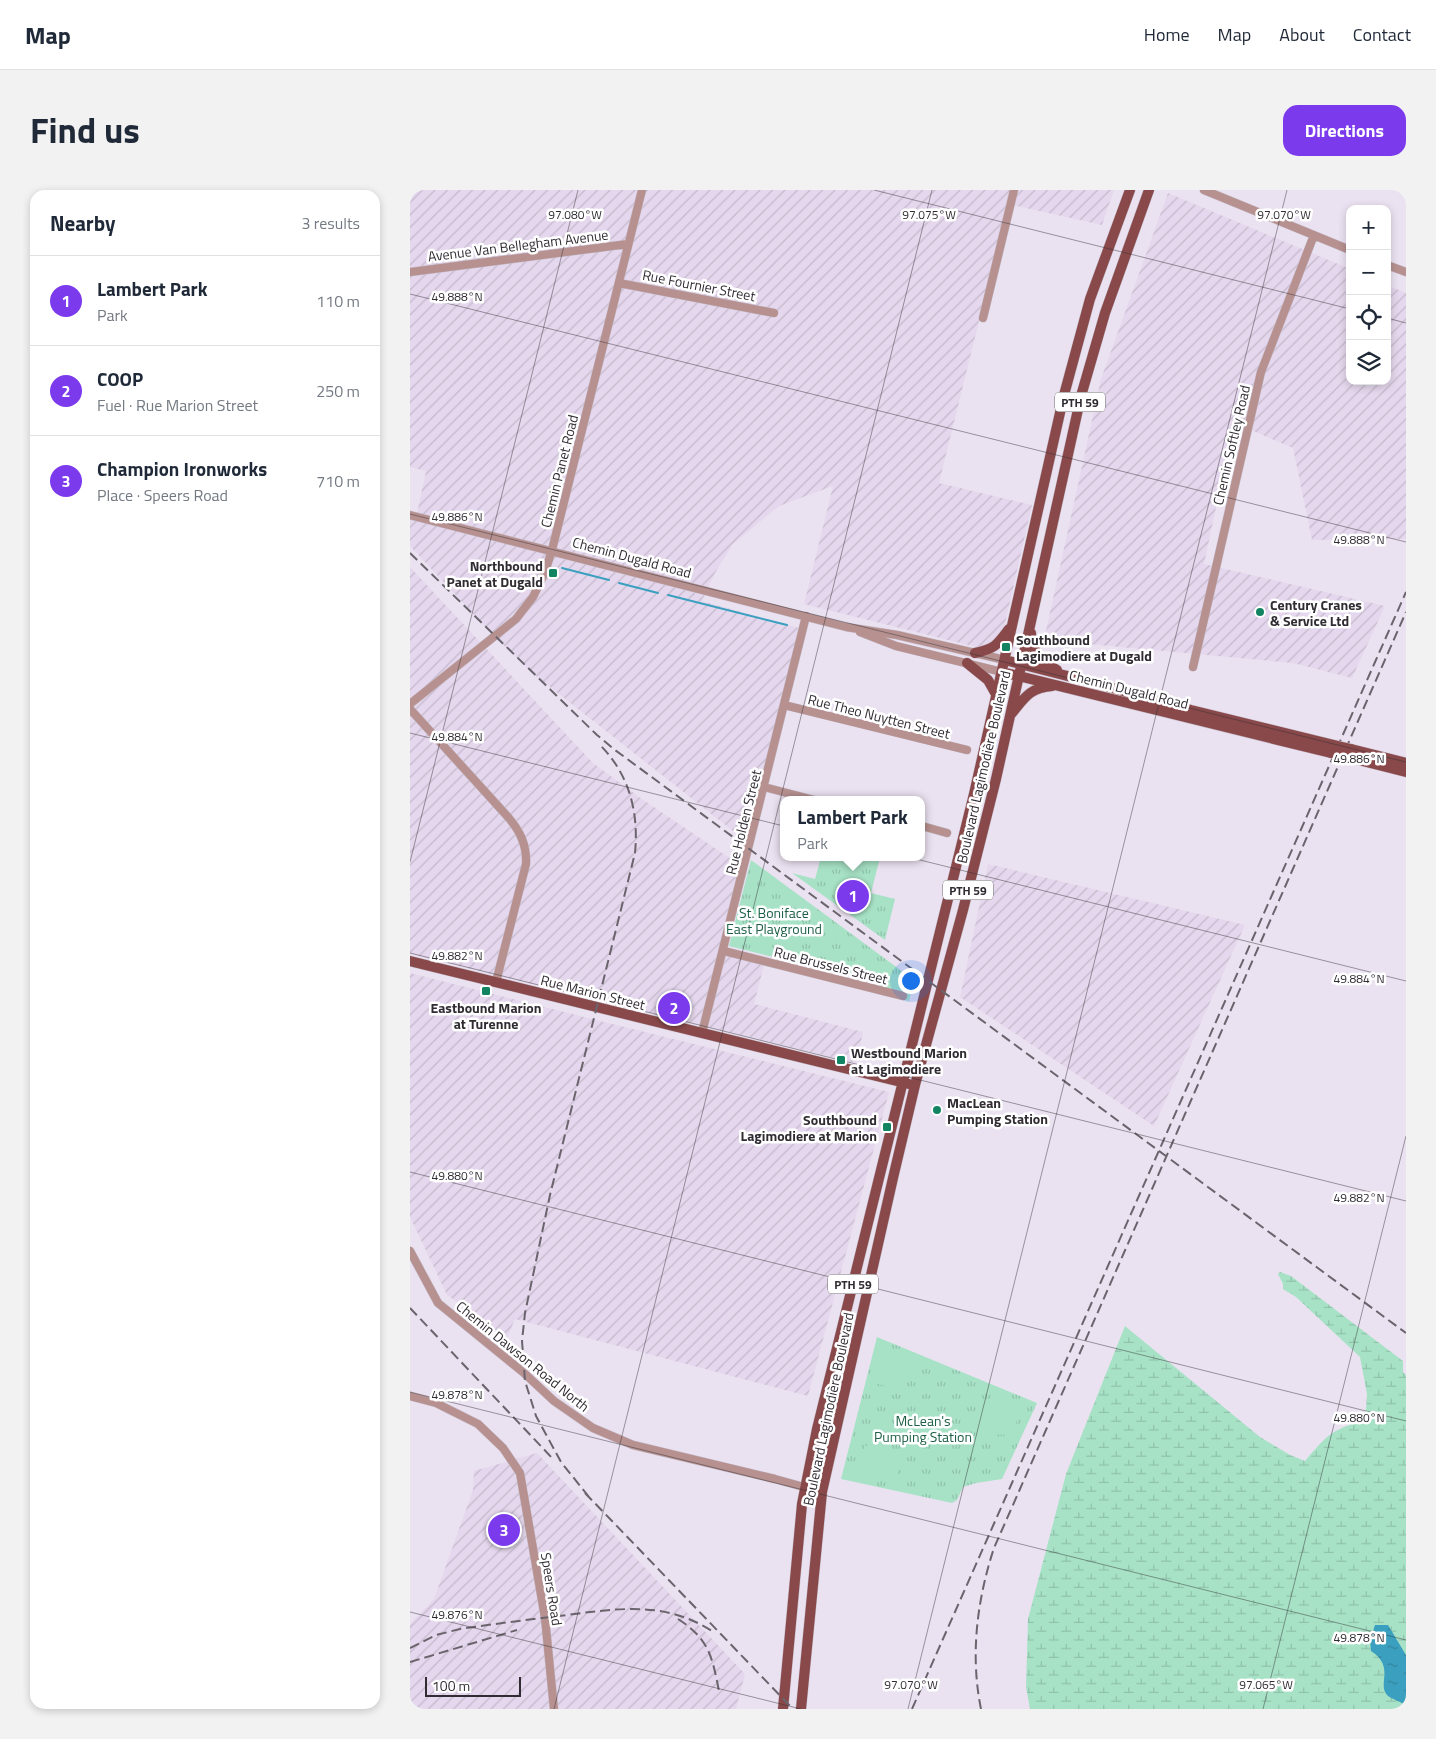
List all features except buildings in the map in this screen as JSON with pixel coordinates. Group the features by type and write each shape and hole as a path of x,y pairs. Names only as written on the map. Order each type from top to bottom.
{"main road":[{"name":"Boulevard Lagimodière Boulevard","path":"783,1709 805,1487 817,1429 997,696 1056,429 1075,352 1090,299 1130,190"},
{"name":"Boulevard Lagimodière Boulevard","path":"801,1709 822,1492 915,1085 965,900 1010,716 1084,387 1108,305 1149,190"},
{"path":"1031,620 1031,639 1036,653 1047,663 1068,676"},
{"path":"976,653 999,644 1012,624"},
{"name":"Chemin Dugald Road","path":"1005,660 1333,749"},
{"path":"967,663 988,680 997,696"},
{"name":"Chemin Dugald Road","path":"1002,672 1349,753 1406,763"},
{"path":"1010,716 1033,690 1058,686"},
{"name":"Chemin Dugald Road","path":"1349,753 1406,772"},
{"name":"Rue Marion Street","path":"410,961 915,1085"}],"street":[{"name":"Chemin Panet Road","path":"410,704 516,619 533,597 546,572 642,190"},
{"path":"983,318 1014,190"},
{"path":"1204,190 1346,248"},
{"name":"Chemin Softley Road","path":"1194,666 1261,372 1314,236"},
{"name":"Avenue Van Bellegham Avenue","path":"410,272 628,244"},
{"path":"1391,266 1406,272"},
{"name":"Rue Fournier Street","path":"619,282 774,313"},
{"name":"Chemin Dugald Road","path":"410,515 806,616 846,627 896,646 1002,672"},
{"name":"Rue Holden Street","path":"702,1033 724,951 806,616"},
{"name":"Chemin Dugald Road","path":"846,627 897,635 1005,660"},
{"name":"Rue Theo Nuytten Street","path":"784,705 967,750"},
{"path":"410,709 518,828 523,839 526,864 496,982"},
{"path":"764,788 797,796"},
{"path":"925,827 947,833"},
{"name":"Rue Brussels Street","path":"724,951 903,996"},
{"name":"Chemin Dawson Road North","path":"410,1251 438,1303 524,1373 554,1401 593,1428 633,1445 822,1492"},
{"name":"Speers Road","path":"410,1396 436,1403 478,1424 503,1448 520,1473 545,1618 554,1709"}],"shaded area":[{"path":"410,190 1114,190 1102,225 1008,204 939,483 1032,505 1004,628 999,639 986,648 976,647 804,604 833,486 779,506 733,544 715,573 702,601 799,628 747,842 531,672 495,637 410,546 410,520 417,513 426,471 410,467"},
{"path":"1168,193 1346,267 1346,385 1391,385 1391,287 1406,293 1406,539 1312,540 1293,448 1234,423 1204,564 1385,606 1352,678 1293,663 1044,640 1101,379"},
{"path":"410,567 593,763 639,797 740,865 718,954 764,965 754,1004 863,1032 856,1063 410,954"},
{"path":"988,864 1245,925 1154,1126 960,997"},
{"path":"410,973 889,1092 808,1396 515,1319 507,1338 447,1295 410,1217"},
{"path":"537,1453 745,1674 736,1709 419,1709 410,1700 410,1624 434,1599 473,1490 474,1471"}],"green space":[{"name":"St. Boniface East Playground","path":"751,860 914,980 909,1001 876,993 878,983 729,946"},
{"path":"820,861 879,861 871,893 895,899 885,940 792,873 815,879"},
{"path":"1280,1272 1291,1276 1403,1361 1403,1372 1406,1375 1406,1709 1030,1709 1026,1687 1028,1619 1066,1474 1125,1326 1260,1437 1290,1455 1305,1461 1328,1436 1358,1422 1366,1410 1367,1394 1360,1357 1296,1297 1283,1289 1283,1284 1278,1274"},
{"name":"McLean's Pumping Station","path":"877,1337 1037,1403 1002,1479 963,1487 957,1500 952,1503 841,1479"},
{"path":"883,1350 916,1356 917,1363 910,1381 895,1388 870,1382 878,1353"},
{"path":"986,1400 1018,1408 1014,1432 1010,1435 990,1434 977,1425 978,1412"},
{"path":"879,1445 896,1452 898,1472 893,1483 858,1477 865,1446"}],"water":[{"path":"1375,1625 1388,1625 1406,1655 1406,1706 1388,1696 1385,1692 1383,1663 1371,1651 1370,1640"}],"waterway":[{"path":"562,568 609,580"},
{"path":"619,583 658,593"},
{"path":"668,595 787,625"}],"railway":[{"path":"410,553 597,735 615,750 1406,1333"},
{"path":"912,1709 1406,592"},
{"path":"981,1709 976,1668 977,1628 983,1588 994,1548 1406,612"},
{"path":"589,1497 561,1462 536,1416 525,1381 522,1341 525,1313 550,1195 635,853 635,823 630,794 618,768 600,745"},
{"path":"410,1308 554,1460"},
{"path":"585,1493 793,1709"},
{"path":"410,1648 436,1635 460,1629 620,1609 639,1609 677,1615 696,1622 715,1633"},
{"path":"678,1619 703,1641 711,1658 719,1691"},
{"path":"410,1662 517,1630"}],"place":[{"name":"Northbound Panet at Dugald","path":"553,573"},
{"name":"Century Cranes & Service Ltd","path":"1260,612"},
{"name":"Southbound Lagimodiere at Dugald","path":"1006,647"},
{"name":"Lambert Park","path":"853,896"},
{"name":"Eastbound Marion at Turenne","path":"486,991"},
{"name":"COOP","path":"674,1008"},
{"name":"Westbound Marion at Lagimodiere","path":"841,1060"},
{"name":"MacLean Pumping Station","path":"937,1110"},
{"name":"Southbound Lagimodiere at Marion","path":"887,1127"},
{"name":"Champion Ironworks","path":"504,1530"}]}
